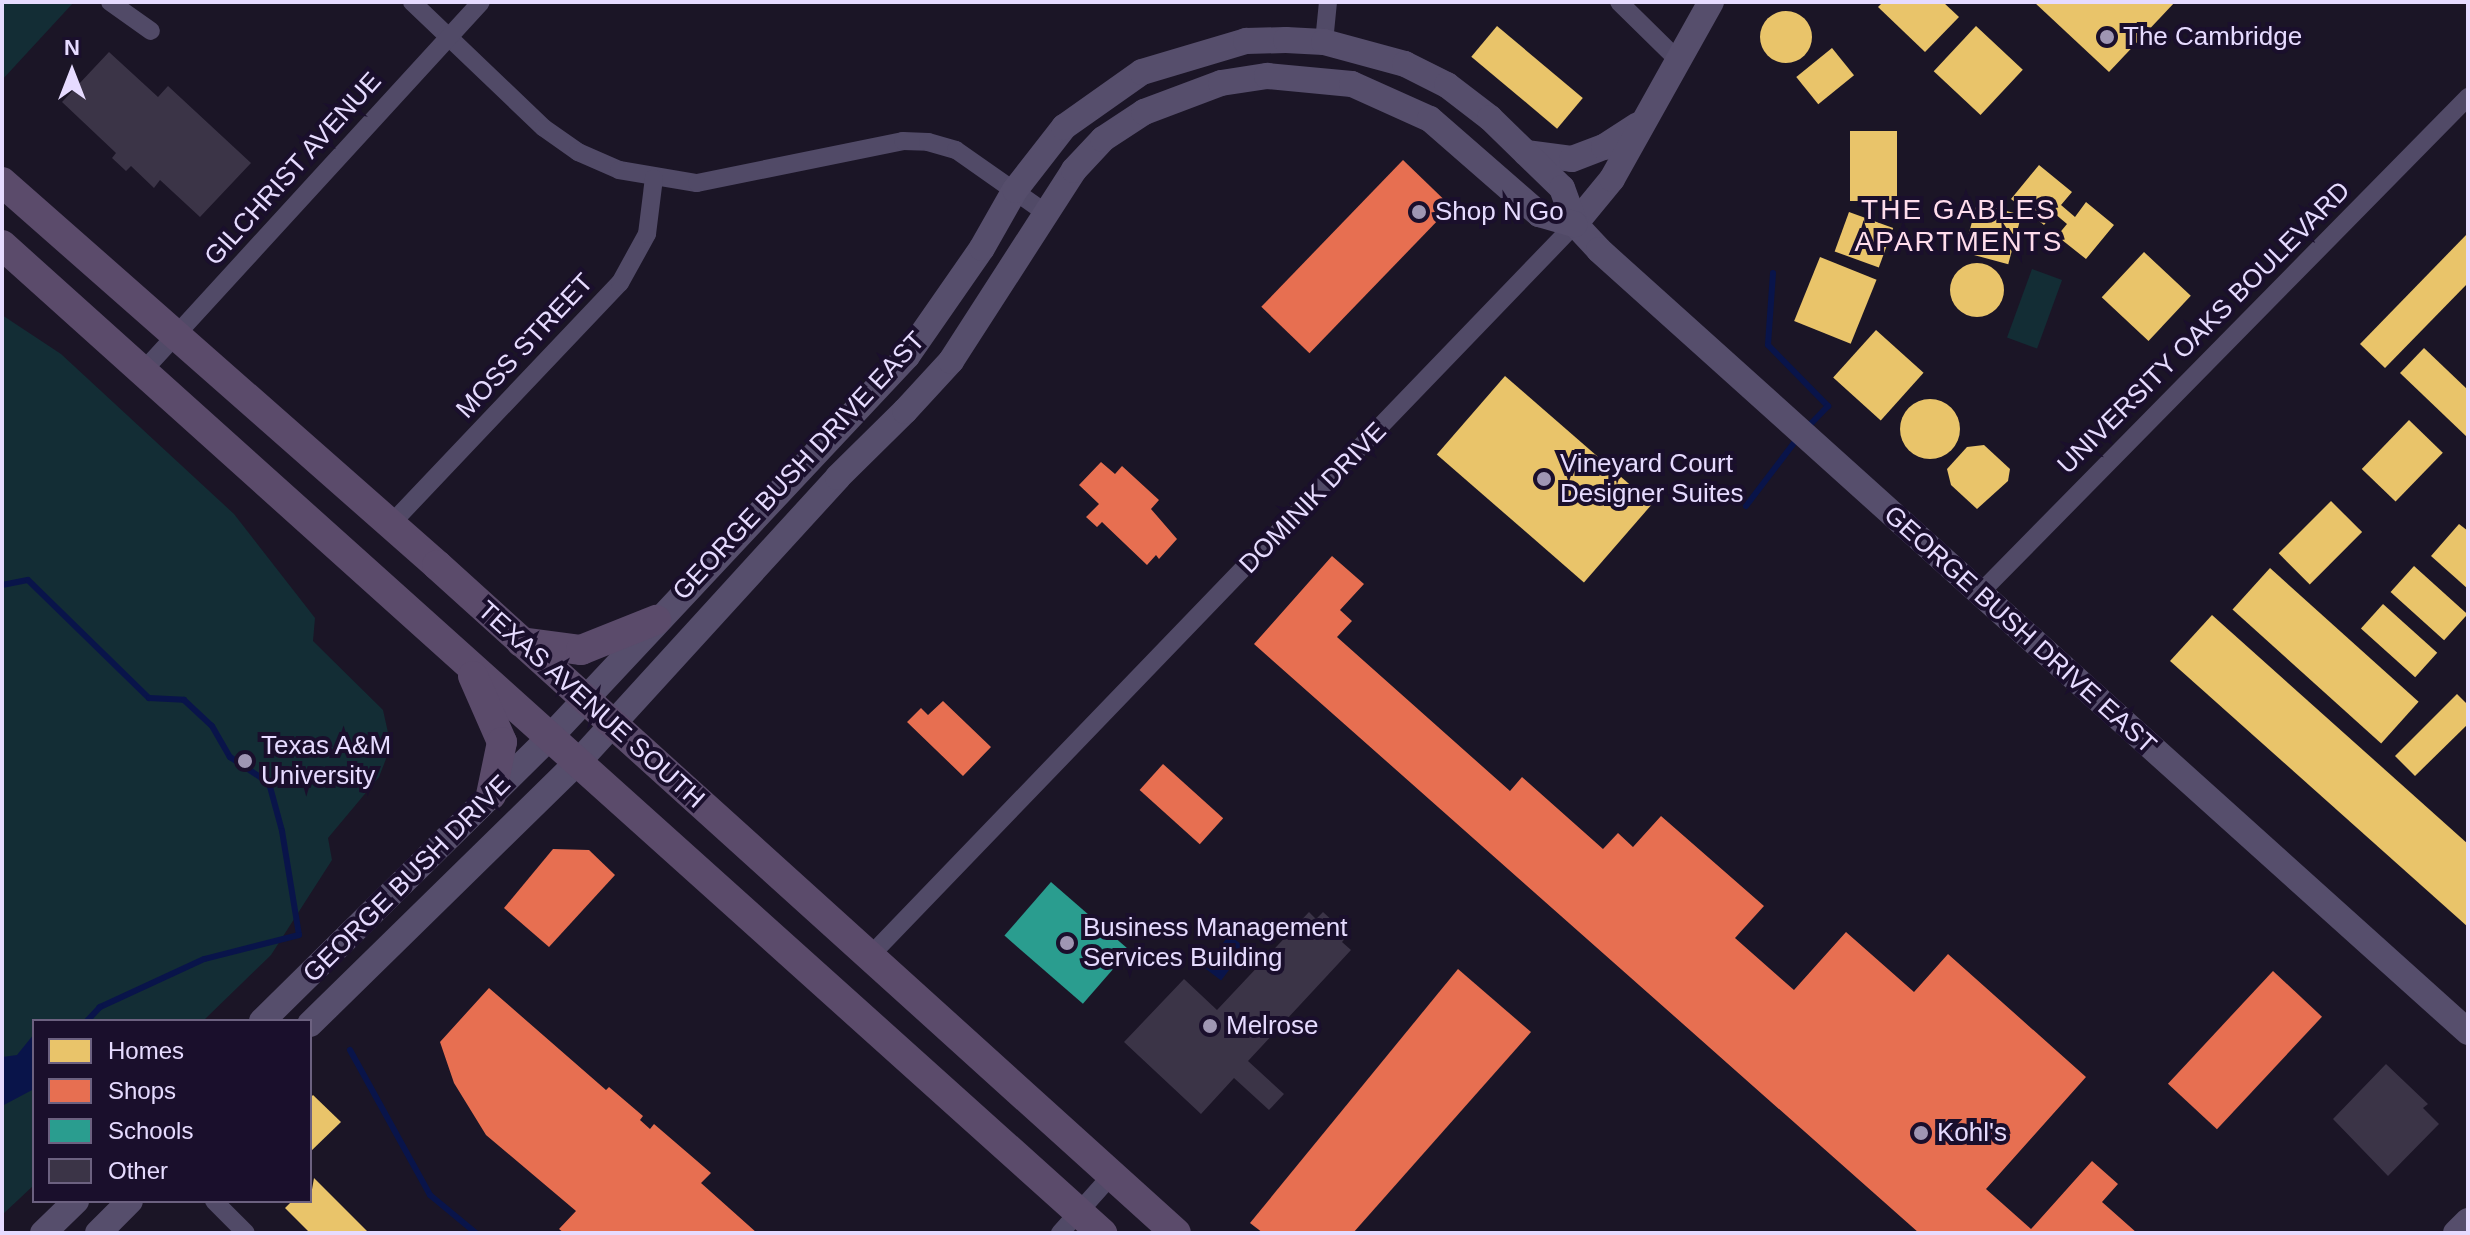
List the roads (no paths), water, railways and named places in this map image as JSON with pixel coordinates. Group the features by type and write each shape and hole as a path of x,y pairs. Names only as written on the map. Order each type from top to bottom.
{"main road":[{"name":"TEXAS AVENUE SOUTH","path":"2,182 521,642 1176,1233"},
{"name":"TEXAS AVENUE SOUTH","path":"2,245 579,761 1069,1222 1102,1233"},
{"path":"521,642 581,650 656,620"},
{"path":"464,661 487,701 502,742 491,795"}],"street":[{"path":"110,2 151,31"},
{"path":"412,2 447,37 578,152 654,178 697,183 740,178 903,141 956,150 1043,211"},
{"name":"GILCHRIST AVENUE","path":"143,371 481,2"},
{"path":"1324,42 1328,2"},
{"path":"1619,2 1676,58"},
{"name":"DOMINIK DRIVE","path":"868,958 1575,224 1612,179 1676,58 1711,2"},
{"name":"GEORGE BUSH DRIVE EAST","path":"551,736 656,620 907,356 956,288 1015,190 1064,127 1142,72 1246,41 1324,42 1405,64 1447,85 1526,153 1562,188 1575,224 1773,409 2468,1032"},
{"name":"GEORGE BUSH DRIVE EAST","path":"579,761 610,723 951,361 1043,211 1103,139 1144,112 1221,83 1292,77 1352,84 1400,102 1458,139 1539,214 1575,224"},
{"name":"UNIVERSITY OAKS BOULEVARD","path":"1978,595 2468,97"},
{"path":"1526,153 1572,159 1604,147 1641,123"},
{"name":"MOSS STREET","path":"390,525 620,283 647,234 654,178"},
{"name":"GEORGE BUSH DRIVE","path":"267,1018 551,736"},
{"name":"GEORGE BUSH DRIVE","path":"312,1022 579,761"},
{"path":"1069,1222 1111,1176"},
{"path":"43,1233 74,1203"},
{"path":"98,1233 128,1203"},
{"path":"216,1203 246,1233"},
{"path":"2456,1233 2468,1221"}],"waterway":[{"path":"1773,273 1768,345 1828,406 1807,428"},
{"path":"1746,506 1797,439"},
{"path":"2,585 28,580 149,698 184,700 212,726 230,757 269,783 282,831 299,935 204,959 100,1007 89,1019"},
{"path":"350,1050 430,1195 476,1233"}],"place":[{"name":"The Cambridge","path":"2107,37"},
{"name":"Shop N Go","path":"1419,212"},
{"name":"Vineyard Court Designer Suites","path":"1544,479"},
{"name":"Texas A&M University","path":"245,761"},
{"name":"Business Management Services Building","path":"1067,943"},
{"name":"Melrose","path":"1210,1026"},
{"name":"Kohl's","path":"1921,1133"}],"district":[{"name":"THE GABLES APARTMENTS","path":"1959,226"}]}
